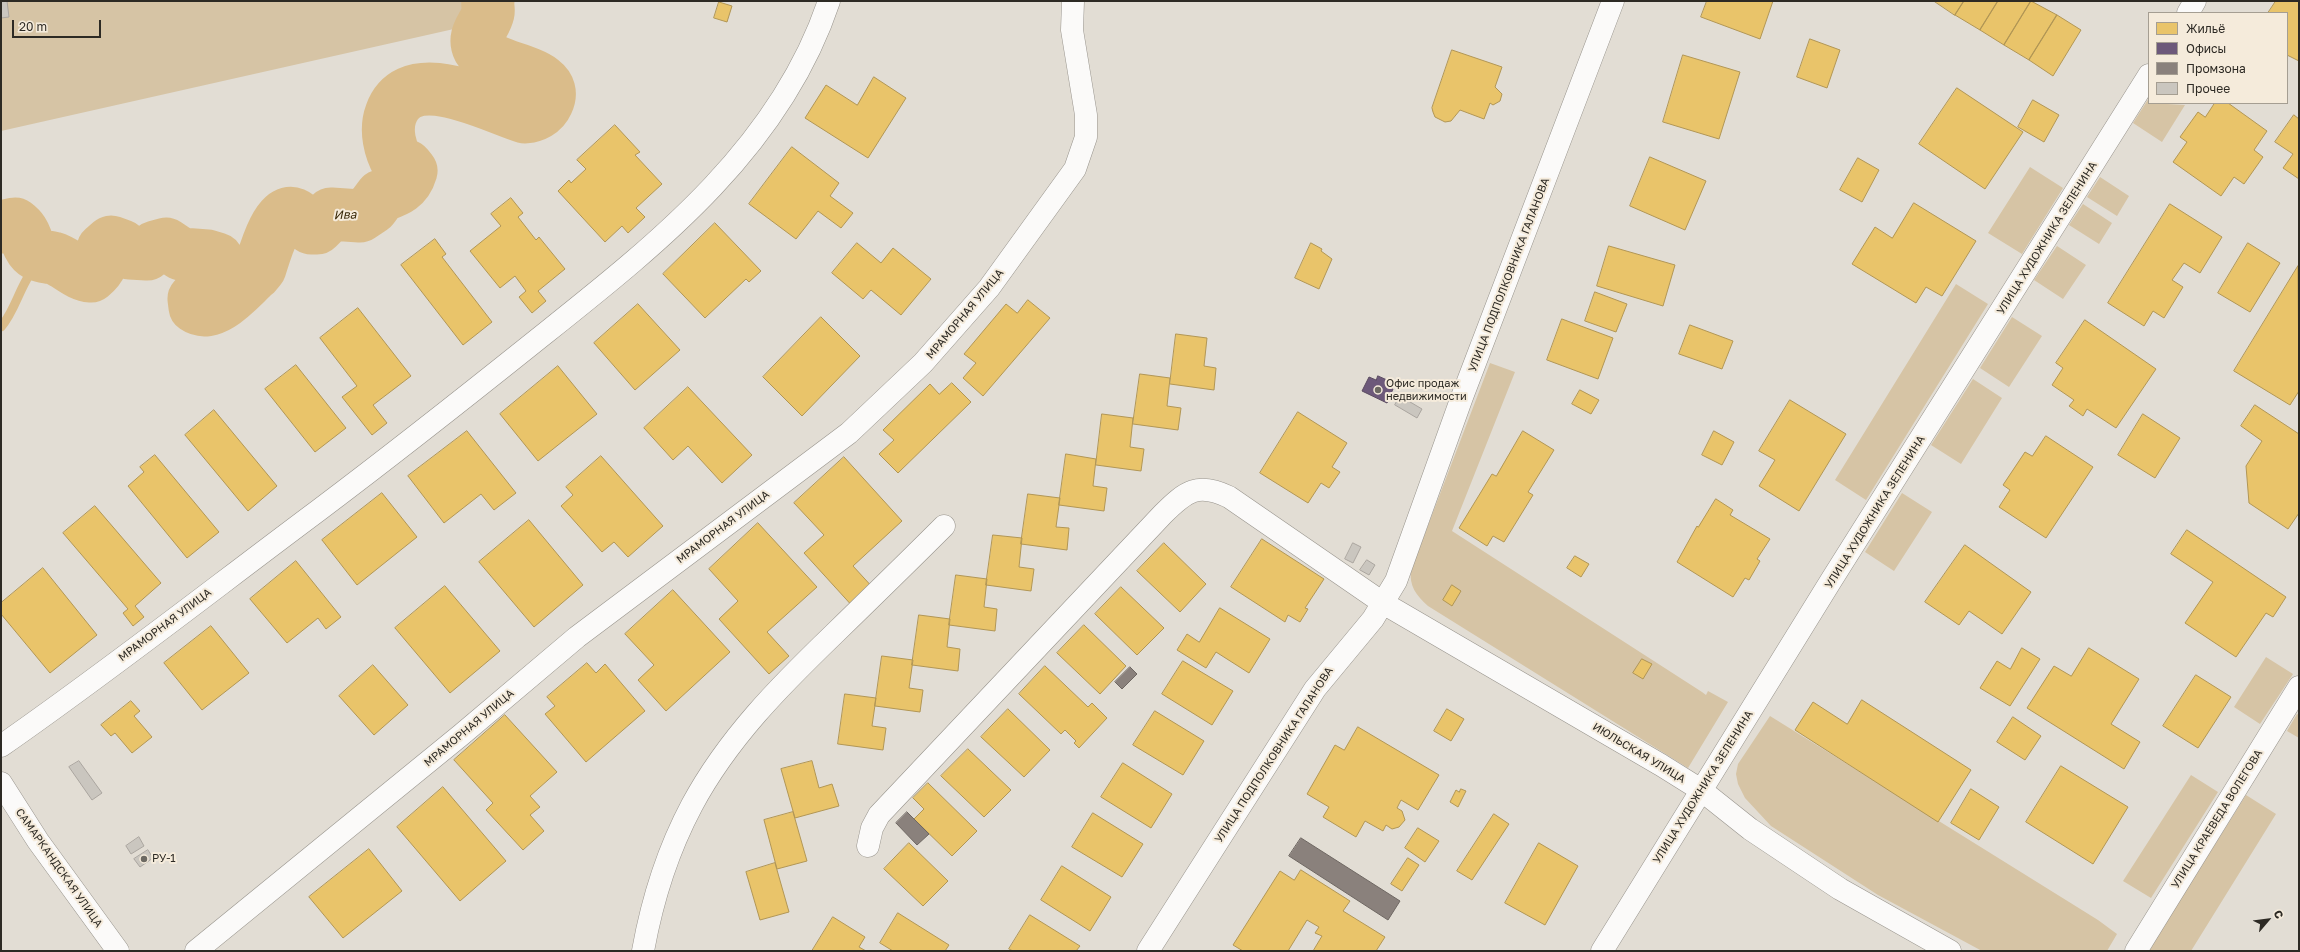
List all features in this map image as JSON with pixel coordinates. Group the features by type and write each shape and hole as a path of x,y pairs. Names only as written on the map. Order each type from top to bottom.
{"street":[{"name":"МРАМОРНАЯ УЛИЦА","path":"1,746 400,450 641,256 715,185 759,132 791,86 803,65 829,1"},
{"name":"МРАМОРНАЯ УЛИЦА","path":"196,951 461,735 577,637 849,433 924,363 989,288 1075,169 1086,137 1086,115 1072,30 1073,1"},
{"name":"УЛИЦА ПОДПОЛКОВНИКА ГАЛАНОВА","path":"1148,951 1315,688 1373,619 1396,581 1462,397 1613,1"},
{"path":"2189,12 2195,1"},
{"name":"УЛИЦА ХУДОЖНИКА ЗЕЛЕНИНА","path":"1602,951 1700,790 2148,77"},
{"name":"ИЮЛЬСКАЯ УЛИЦА","path":"868,846 872,828 879,815 1162,514 1184,495 1193,490 1204,488 1229,497 1383,603 1700,790 1750,829 1822,877 1950,951"},
{"path":"644,951 659,887 672,848 692,805 716,765 747,724 776,690 944,526"},
{"name":"УЛИЦА КРАЕВЕДА ВОЛЕГОВА","path":"2136,951 2299,687"},
{"name":"САМАРКАНДСКАЯ УЛИЦА","path":"1,784 38,841 118,951"}],"shaded area":[{"path":"1,1 484,1 476,24 1,131"},
{"path":"2148,100 2148,104 2185,105 2162,142 2133,123"},
{"path":"2030,167 2063,188 2022,254 1988,233"},
{"path":"2100,177 2129,196 2117,216 2087,197"},
{"path":"2083,204 2112,223 2099,244 2069,225"},
{"path":"2057,246 2086,265 2063,299 2034,280"},
{"path":"1956,284 1988,304 1866,500 1835,480"},
{"path":"2012,317 2042,336 2009,387 1980,368"},
{"path":"1490,363 1515,372 1452,531 1706,695 1708,691 1728,702 1688,768 1428,606 1420,598 1412,586 1411,570"},
{"path":"1973,379 2002,398 1961,464 1931,445"},
{"path":"1902,493 1932,512 1894,571 1865,552"},
{"path":"2266,657 2293,674 2260,724 2234,707"},
{"path":"2297,714 2299,715 2299,738 2287,731"},
{"path":"1770,716 2098,920 2117,934 2107,951 1982,951 1878,895 1771,826 1745,798 1738,784 1736,774 1738,764"},
{"path":"2191,775 2218,792 2151,898 2123,881"},
{"path":"2246,795 2276,814 2191,951 2148,951"}],"building: Жильё":[{"path":"1707,1 1773,1 1760,39 1701,17"},
{"path":"1934,1 1964,1 1955,15"},
{"path":"1964,1 1998,1 1980,30 1955,15"},
{"path":"1998,1 2031,1 2004,45 1980,30"},
{"path":"2031,1 2057,15 2029,60 2004,45"},
{"path":"2276,1 2299,1 2299,61 2288,56 2288,12 2269,12"},
{"path":"719,2 732,6 727,22 714,18"},
{"path":"2057,15 2081,30 2053,76 2029,60"},
{"path":"1810,39 1840,50 1827,88 1797,77"},
{"path":"1452,50 1502,67 1495,87 1502,94 1500,101 1493,105 1490,103 1484,119 1460,110 1451,121 1445,122 1435,117 1432,108"},
{"path":"1683,55 1740,72 1719,139 1663,122"},
{"path":"874,77 906,98 868,158 805,118 826,85 857,105"},
{"path":"1957,88 2023,132 1985,189 1919,144"},
{"path":"2033,100 2059,115 2044,142 2018,127"},
{"path":"2214,104 2229,104 2267,131 2254,150 2263,157 2244,184 2234,177 2221,196 2173,162 2187,142 2180,137 2198,112 2205,117"},
{"path":"2294,115 2299,119 2299,179 2283,168 2293,154 2275,142"},
{"path":"615,125 640,152 635,155 662,184 636,208 645,217 628,233 622,226 605,242 558,191 569,180 571,183 586,169 577,160"},
{"path":"792,147 839,183 830,196 853,213 841,228 818,211 796,239 749,204"},
{"path":"1650,157 1706,181 1685,230 1630,206"},
{"path":"1858,158 1879,170 1862,202 1840,190"},
{"path":"511,198 523,213 518,217 536,240 539,237 565,269 538,291 546,301 532,313 519,297 526,291 515,276 500,288 470,251 501,226 491,214"},
{"path":"1914,203 1976,241 1942,296 1926,287 1916,303 1852,264 1875,227 1892,238"},
{"path":"2170,204 2222,237 2200,273 2184,263 2172,280 2183,287 2164,318 2153,311 2144,326 2108,303"},
{"path":"715,223 761,271 749,282 746,279 705,318 663,274"},
{"path":"435,239 446,254 442,257 492,322 463,345 401,265"},
{"path":"857,243 881,263 893,248 931,279 901,315 871,290 863,299 832,273"},
{"path":"1311,243 1322,249 1321,251 1332,259 1319,289 1295,278"},
{"path":"2248,243 2280,263 2250,312 2218,293"},
{"path":"1609,246 1675,265 1663,306 1597,286"},
{"path":"2298,266 2299,391 2290,405 2234,371"},
{"path":"1595,292 1627,304 1616,332 1585,321"},
{"path":"1028,300 1050,318 983,396 963,378 976,363 964,354 1006,304 1017,313"},
{"path":"638,304 680,350 635,390 594,343"},
{"path":"358,308 411,376 373,405 387,423 372,435 342,397 357,386 320,338"},
{"path":"821,317 860,356 802,416 763,377"},
{"path":"1562,319 1613,338 1598,379 1547,360"},
{"path":"2085,320 2156,369 2116,428 2087,409 2083,416 2069,406 2074,400 2052,385 2063,368 2056,363"},
{"path":"1690,325 1733,341 1722,369 1679,354"},
{"path":"1176,334 1207,338 1204,366 1216,368 1214,390 1170,384"},
{"path":"296,365 346,428 315,452 265,389"},
{"path":"558,366 597,414 538,461 500,414"},
{"path":"1140,374 1170,378 1167,406 1181,408 1178,430 1133,424"},
{"path":"952,383 971,402 898,473 879,454 894,440 883,430 930,384 939,394"},
{"path":"688,387 752,455 722,483 688,446 673,460 644,428"},
{"path":"1580,390 1599,400 1591,414 1572,404"},
{"path":"1790,400 1846,434 1799,511 1759,486 1775,460 1759,451"},
{"path":"2255,405 2299,434 2299,513 2288,529 2249,503 2246,466 2262,441 2241,426"},
{"path":"214,410 277,486 248,511 185,435"},
{"path":"1298,412 1347,443 1332,467 1340,472 1329,488 1321,483 1308,503 1260,473"},
{"path":"1102,414 1133,418 1130,447 1144,449 1141,471 1096,465"},
{"path":"2143,414 2180,438 2155,478 2118,455"},
{"path":"467,431 516,493 494,510 481,494 444,523 408,476"},
{"path":"1523,431 1554,450 1528,492 1533,495 1504,542 1493,536 1487,546 1459,528 1492,474 1496,476"},
{"path":"1714,431 1734,442 1722,465 1702,455"},
{"path":"2046,436 2093,467 2046,538 1999,507 2010,490 2003,485 2025,452 2032,456"},
{"path":"1066,454 1096,459 1093,486 1107,488 1104,511 1059,505"},
{"path":"155,455 219,532 187,558 128,486 144,472 140,467"},
{"path":"601,456 663,526 628,557 614,542 602,552 561,506 573,495 566,487"},
{"path":"844,457 902,521 853,566 875,590 855,609 804,553 824,535 794,503"},
{"path":"382,493 417,537 357,585 322,540"},
{"path":"1028,494 1060,498 1056,527 1069,528 1067,550 1021,544"},
{"path":"1716,499 1733,510 1730,515 1770,539 1757,559 1760,561 1749,580 1745,578 1733,597 1677,562 1697,526 1698,527"},
{"path":"95,506 161,583 135,606 144,617 133,626 123,613 128,609 63,533"},
{"path":"529,520 583,585 534,627 479,562"},
{"path":"758,523 817,587 767,632 789,656 769,674 719,619 738,601 709,569"},
{"path":"2187,530 2286,597 2273,617 2266,613 2236,657 2185,623 2213,582 2171,554"},
{"path":"993,535 1022,538 1019,567 1034,569 1031,591 986,585"},
{"path":"1262,539 1324,579 1305,608 1308,609 1300,622 1288,615 1285,622 1231,587"},
{"path":"1164,543 1206,584 1180,612 1137,571"},
{"path":"1965,545 2031,592 2002,634 1969,611 1959,625 1925,602"},
{"path":"1575,556 1589,564 1581,577 1567,568"},
{"path":"296,561 341,617 326,629 318,618 287,643 250,599"},
{"path":"43,568 97,635 50,673 1,614 1,603"},
{"path":"956,575 987,579 984,607 997,609 995,631 949,625"},
{"path":"1452,585 1461,591 1452,606 1443,600"},
{"path":"445,586 500,651 450,693 395,628"},
{"path":"1121,587 1164,628 1137,655 1095,614"},
{"path":"673,590 730,652 666,711 638,680 654,665 625,634"},
{"path":"1220,608 1270,639 1249,673 1216,652 1206,668 1177,650 1187,634 1199,642"},
{"path":"919,615 950,619 947,647 960,649 958,671 912,665"},
{"path":"1084,625 1126,666 1100,694 1057,653"},
{"path":"211,626 249,673 202,710 164,663"},
{"path":"2022,648 2040,659 2010,706 1980,688 1997,661 2010,669"},
{"path":"2089,648 2139,679 2111,724 2140,742 2124,769 2027,708 2054,666 2071,676"},
{"path":"882,656 913,660 909,688 923,690 920,712 875,706"},
{"path":"1642,659 1652,664 1643,679 1633,673"},
{"path":"1183,661 1233,691 1212,725 1162,694"},
{"path":"587,663 596,673 605,664 645,711 586,762 545,714 555,706 547,697"},
{"path":"373,665 408,705 374,735 339,696"},
{"path":"1045,666 1088,707 1092,703 1107,718 1079,748 1074,743 1076,741 1065,730 1061,734 1019,694"},
{"path":"2196,675 2231,697 2198,748 2163,726"},
{"path":"845,694 876,698 872,726 886,728 883,750 838,744"},
{"path":"1862,700 1971,770 1938,822 1795,730 1813,702 1847,724"},
{"path":"131,701 140,711 134,716 152,737 132,753 115,733 111,736 101,725"},
{"path":"1008,709 1050,750 1024,777 981,737"},
{"path":"1447,709 1464,719 1451,741 1434,731"},
{"path":"1155,711 1204,741 1183,775 1133,745"},
{"path":"505,715 557,772 530,796 540,807 530,815 544,831 523,850 486,810 493,803 454,760"},
{"path":"2013,717 2041,736 2025,760 1997,742"},
{"path":"1358,727 1439,775 1418,810 1401,800 1397,808 1402,811 1405,820 1399,827 1392,829 1386,825 1383,831 1365,821 1356,837 1323,817 1329,807 1307,794 1335,745 1344,750"},
{"path":"968,749 1011,790 984,817 941,776"},
{"path":"812,761 819,788 832,784 839,806 795,818 781,769"},
{"path":"1123,763 1172,794 1151,828 1101,797"},
{"path":"2061,766 2128,807 2093,864 2026,822"},
{"path":"928,783 977,831 952,856 914,819 924,809 913,798"},
{"path":"443,787 506,861 460,901 397,827"},
{"path":"1461,789 1466,791 1458,807 1450,802 1456,790 1459,792"},
{"path":"1971,789 1999,807 1979,840 1951,823"},
{"path":"793,812 807,861 777,869 764,820"},
{"path":"1093,813 1143,844 1122,877 1072,847"},
{"path":"1494,814 1509,824 1472,880 1457,871"},
{"path":"1418,828 1439,841 1425,862 1405,848"},
{"path":"909,843 948,881 923,906 884,869"},
{"path":"1539,843 1578,866 1545,925 1505,903"},
{"path":"369,849 402,891 343,938 309,897"},
{"path":"1408,858 1419,865 1402,891 1391,884"},
{"path":"775,863 789,912 760,920 746,872"},
{"path":"1062,866 1111,897 1090,931 1041,900"},
{"path":"1301,870 1350,901 1343,911 1385,937 1376,951 1313,951 1322,936 1315,933 1319,927 1307,920 1288,951 1243,951 1233,945 1280,871 1294,880"},
{"path":"898,913 949,945 945,951 893,951 880,943"},
{"path":"1030,915 1080,946 1076,951 1013,951 1009,949"},
{"path":"833,917 865,937 859,947 866,951 812,951"}],"building: Офисы":[{"name":"Офис продаж недвижимости","path":"1378,376 1387,380 1385,385 1393,389 1387,403 1362,391 1369,377 1376,380"}],"building: Промзона":[{"path":"1130,667 1137,674 1122,689 1115,682"},
{"path":"907,812 929,834 917,845 896,823"},
{"path":"1301,838 1400,901 1388,920 1289,856"}],"building: Прочее":[{"path":"1,1 7,1 9,17 1,18"},
{"path":"1400,396 1422,409 1417,418 1395,405"},
{"path":"1353,543 1361,547 1353,563 1345,559"},
{"path":"1367,560 1375,565 1369,575 1360,570"},
{"path":"79,761 102,793 92,800 69,767"},
{"name":"РУ-1","path":"139,837 144,846 131,854 126,846"},
{"name":"РУ-1","path":"148,850 153,858 140,867 134,859"}],"waterway":[{"name":"Ива","path":"1,227 15,224 22,230 31,249 36,254 53,258 81,273 91,276 101,264 103,249 111,242 122,246 130,253 147,254 155,247 166,244 181,254 207,256 217,259 219,268 217,279 194,299 195,307 202,310 210,309 219,305 235,293 260,268 272,234 282,218 288,214 294,214 311,228 317,228 331,214 360,216 372,208 381,196 403,185 409,177 411,171 407,166 398,164 393,153 388,133 391,114 401,99 415,91 433,89 452,92 473,98 525,117 535,115 543,109 547,103 549,92 545,83 536,77 486,57 479,49 477,39 488,13 488,1"},
{"path":"1,327 13,309 32,271 49,257"}],"place":[{"name":"Офис продаж недвижимости","path":"1378,390"},
{"name":"РУ-1","path":"144,859"}]}
